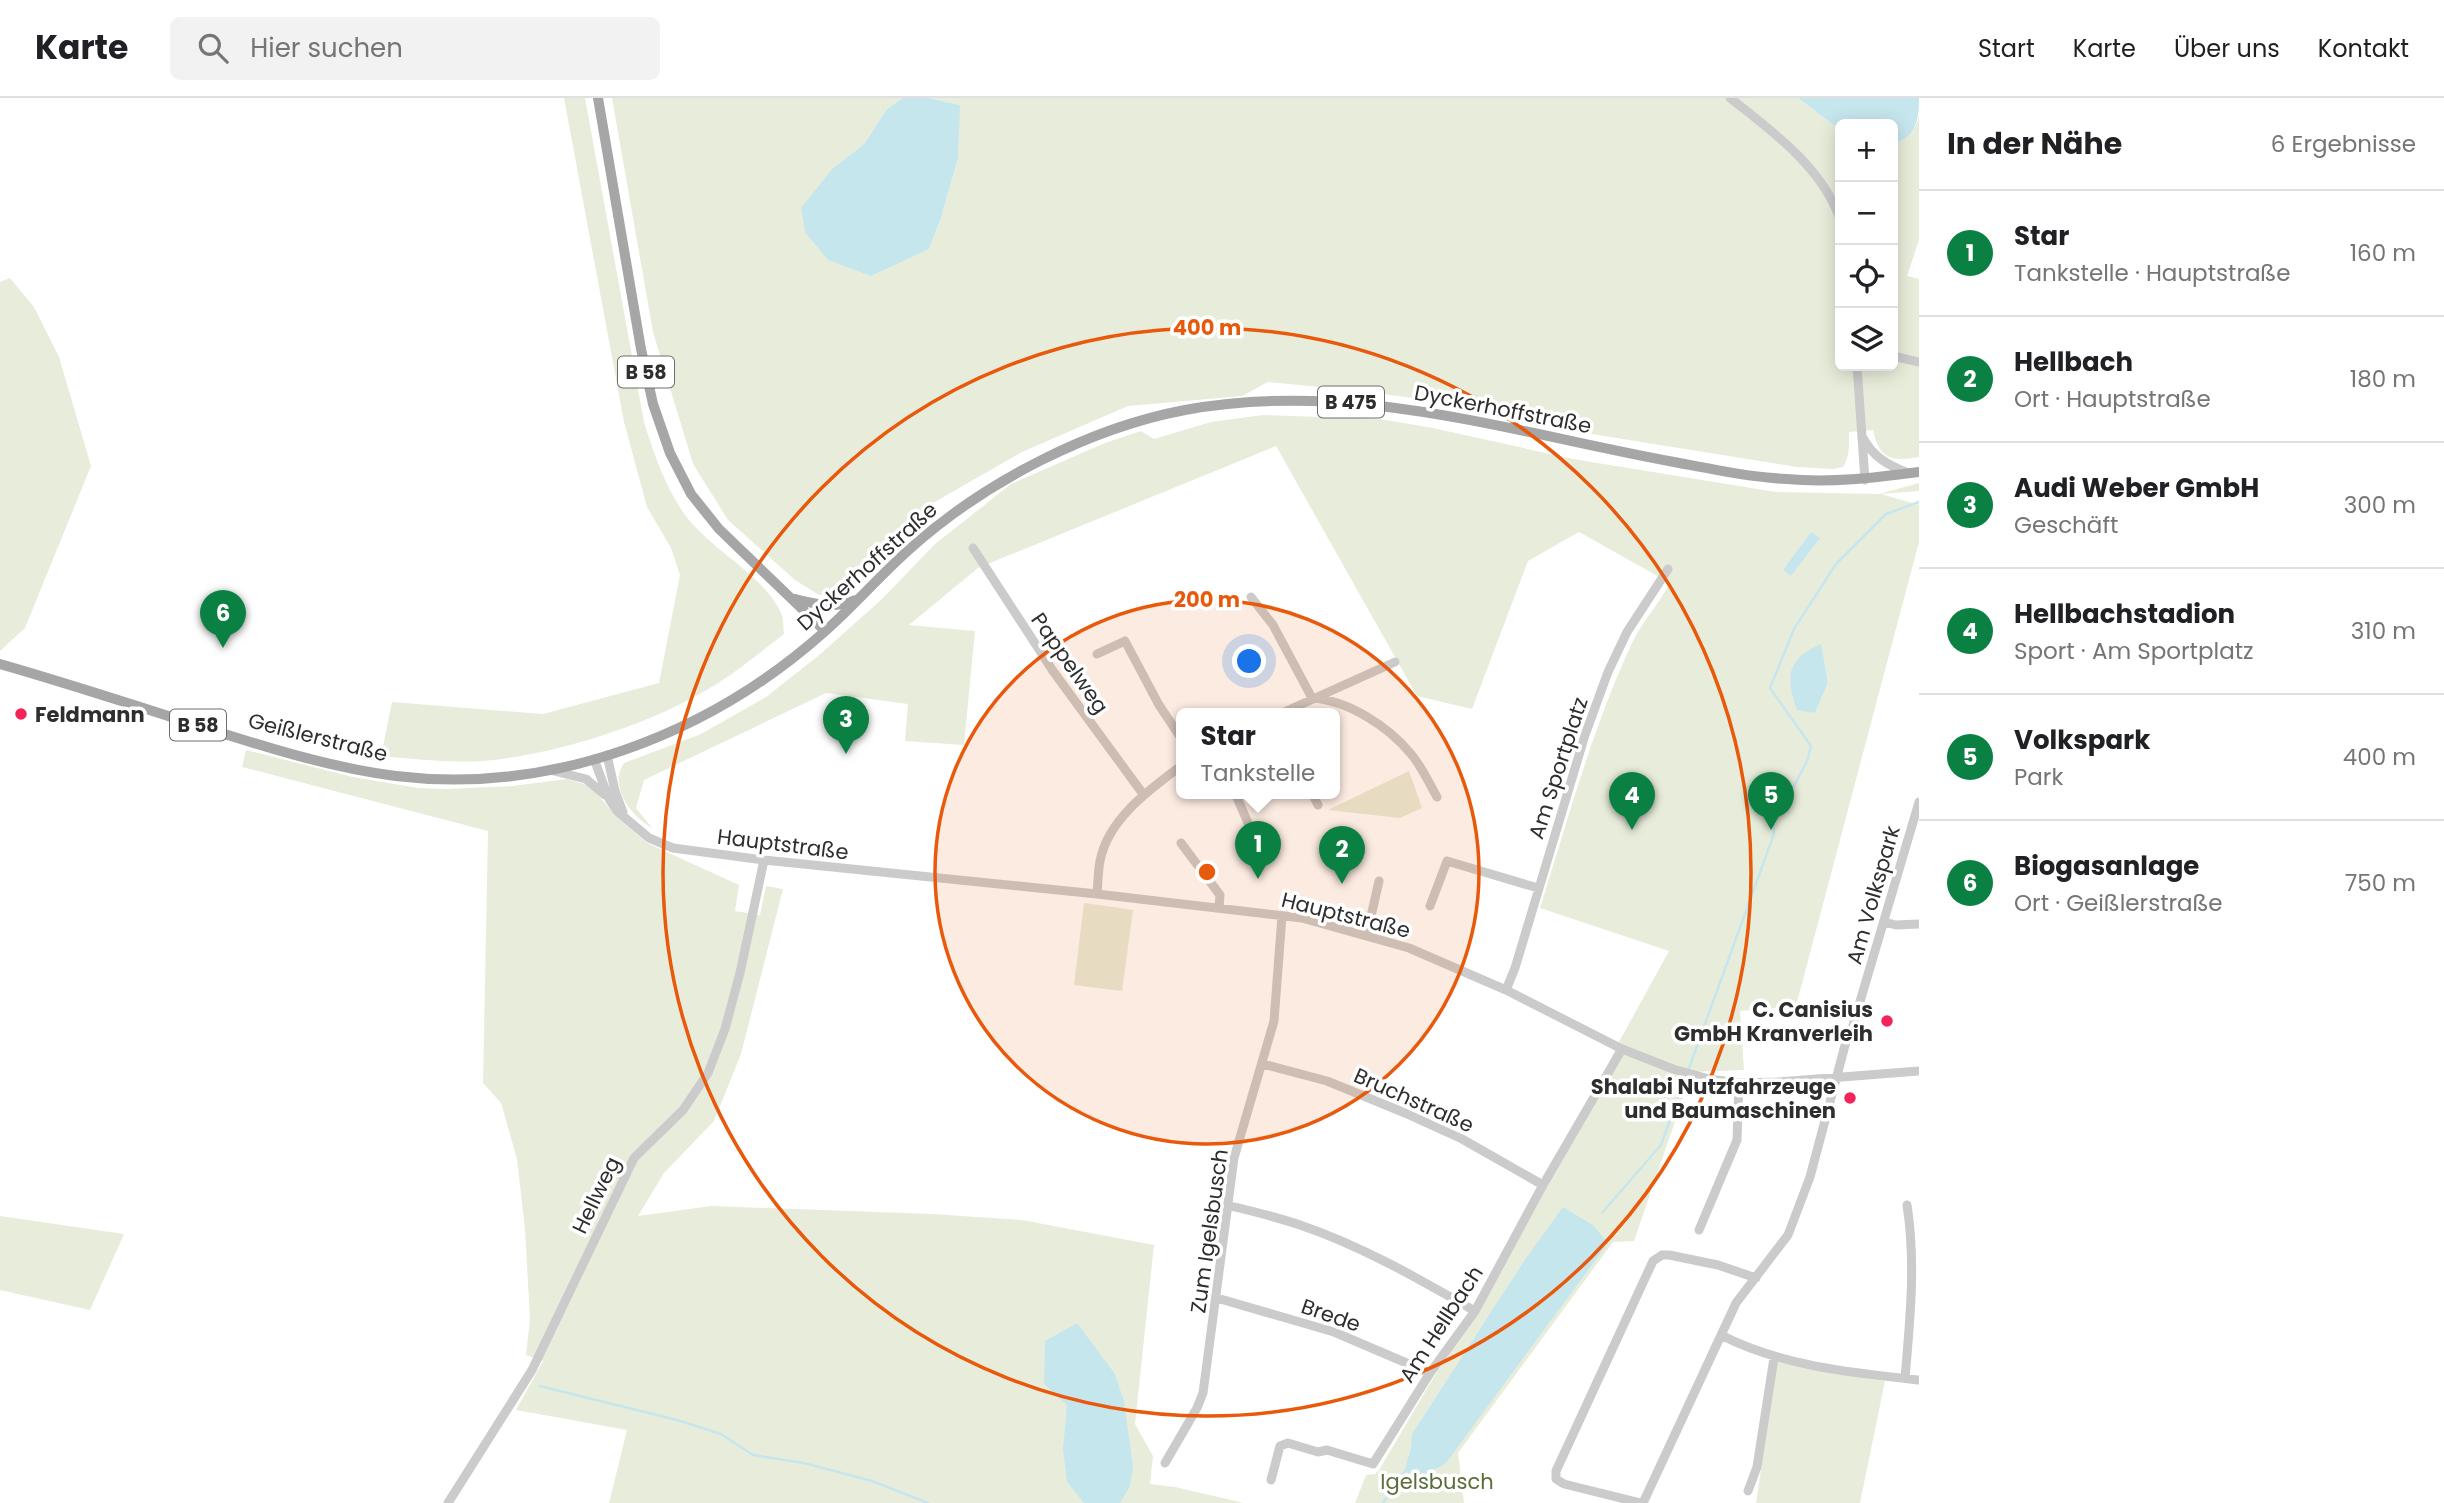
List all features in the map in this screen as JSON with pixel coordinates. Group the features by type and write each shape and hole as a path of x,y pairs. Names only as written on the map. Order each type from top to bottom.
{"main road":[{"name":"B 58","path":"598,98 641,349 653,404 670,453 691,494 719,529 825,631"},
{"name":"Dyckerhoffstraße","path":"594,759 665,734 719,708 788,663 938,525 1011,477 1070,447 1126,426 1180,411 1236,403 1323,400 1380,405 1455,417 1737,474 1786,480 1865,480 1914,473"},
{"path":"794,599 836,606 860,598"},
{"name":"Geißlerstraße","path":"0,664 270,748 349,768 398,776 446,780 512,777 594,759"}],"street":[{"path":"1730,98 1784,141 1808,167 1835,207"},
{"path":"1898,357 1919,362"},
{"path":"1857,371 1865,480"},
{"path":"1862,437 1871,453 1888,465 1914,473"},
{"name":"Pappelweg","path":"973,548 1053,671 1143,794"},
{"name":"Am Sportplatz","path":"1506,990 1585,735 1608,672 1627,632 1668,569"},
{"path":"1251,597 1273,625 1312,698"},
{"path":"1097,654 1125,641 1158,705 1176,731"},
{"path":"1292,708 1395,662"},
{"path":"1312,698 1347,705 1373,720 1411,754 1437,797"},
{"path":"607,755 615,791 625,817"},
{"name":"Hauptstraße","path":"594,759 609,799 649,838 673,848 1302,918 1367,934 1433,957 1506,990 1622,1049 1692,1075 1739,1083 1919,1071"},
{"path":"550,770 586,779 609,799"},
{"path":"1097,894 1100,861 1106,841 1143,794 1176,770"},
{"path":"1238,799 1248,823"},
{"path":"1315,799 1318,805"},
{"name":"Am Volkspark","path":"1642,1503 1736,1303 1788,1236 1801,1206 1919,802"},
{"path":"1181,843 1220,895 1219,907"},
{"name":"Hellweg","path":"448,1503 532,1370 634,1158 683,1110 709,1073 725,1029 740,973 764,860"},
{"path":"1430,906 1447,861 1538,888"},
{"path":"1367,934 1379,881"},
{"name":"Zum Igelsbusch","path":"1165,1463 1203,1393 1234,1158 1274,1021 1282,916"},
{"path":"1884,922 1896,925 1919,924"},
{"name":"Am Hellbach","path":"1271,1480 1282,1443 1318,1452 1328,1450 1373,1464 1430,1373 1475,1311 1543,1185 1622,1049"},
{"name":"Bruchstraße","path":"1263,1064 1327,1081 1405,1112 1462,1139 1543,1185"},
{"path":"1699,1230 1737,1140 1739,1083"},
{"path":"1227,1205 1300,1225 1403,1270 1475,1311"},
{"path":"1905,1378 1913,1290 1907,1205"},
{"path":"1642,1503 1564,1484 1556,1479 1556,1471 1653,1261 1661,1255 1669,1255 1718,1265 1756,1278"},
{"name":"Brede","path":"1217,1298 1334,1332 1430,1373"},
{"path":"1721,1335 1774,1358 1919,1380"},
{"path":"1748,1491 1757,1467 1774,1358"}],"green space":[{"path":"564,98 585,98 644,422 660,468 670,491 694,526 772,598 782,615 784,634 739,669 686,702 600,736 540,752 483,761 381,756 392,702 543,714 659,683 680,575 671,548 647,507 624,422"},
{"path":"612,98 903,98 887,109 864,144 833,168 929,249 958,158 959,105 929,98 1798,98 1835,126 1835,371 1898,371 1898,142 1910,134 1919,116 1919,240 1907,276 1919,279 1919,457 1901,459 1888,456 1879,447 1873,430 1849,432 1848,455 1843,467 1797,467 1573,431 1433,401 1268,382 1242,396 1128,406 1022,452 933,503 834,593 819,595 795,580 728,520 693,464 653,332"},
{"path":"10,278 34,307 59,357 91,466 25,628 0,651 0,282"},
{"name":"Igelsbusch","path":"1263,415 1380,419 1573,459 1776,492 1879,494 1919,483 1919,491 1881,494 1919,505 1919,542 1796,1006 1740,1011 1744,1070 1692,1072 1634,1241 1613,1242 1458,1453 1464,1503 1355,1503 1366,1475 1375,1474 1379,1470 1435,1375 1478,1311 1543,1195 1620,1040 1669,951 1540,908 1582,773 1619,673 1633,641 1670,583 1579,532 1528,561 1472,709 1417,696 1276,446 978,568 909,625 975,631 964,745 905,741 908,704 826,693 644,780 636,808 652,828 630,808 620,791 620,772 624,763 701,734 766,697 818,656 881,600 935,544 1011,484 1105,443 1141,431 1154,439 1211,422","holes":["1820,644 1828,683 1815,713"]},
{"path":"246,750 353,777 418,788 513,786 567,779 592,788 615,815 647,843 739,885 735,911 760,915 766,886 783,889 741,1054 714,1121 664,1173 638,1216 711,1206 932,1214 1022,1220 1154,1245 1135,1424 1153,1456 1150,1484 1244,1503 609,1503 627,1430 516,1410 543,1361 526,1355 530,1319 525,1229 517,1159 501,1103 483,1083 488,831 242,767"},
{"path":"1409,771 1422,808 1400,818 1328,810"},
{"path":"1084,903 1133,910 1122,991 1074,985"},
{"path":"0,1216 124,1234 90,1310 0,1290"},
{"path":"1777,1362 1885,1381 1860,1503 1756,1503"}],"water":[{"path":"903,98 929,98 960,105 958,158 929,249 871,276 828,260 805,232 801,208 833,168 864,144 887,109"},
{"path":"1798,98 1919,98 1915,126 1901,141 1898,142 1898,119 1835,119 1835,126"},
{"path":"1811,532 1820,538 1791,576 1783,570"},
{"path":"1821,644 1828,683 1815,713 1797,710 1791,687 1792,670 1801,656"},
{"path":"1563,1207 1593,1225 1608,1243 1446,1463 1424,1476 1404,1472 1412,1434 1526,1258"},
{"path":"1077,1323 1115,1374 1124,1401 1133,1467 1130,1486 1120,1503 1084,1503 1067,1482 1063,1449 1067,1405 1044,1384 1045,1341"}],"waterway":[{"path":"1602,1213 1661,1145 1774,834 1773,814 1778,796 1794,786 1807,761 1811,746 1770,688 1794,629 1836,564 1886,514 1919,502"},
{"path":"540,1386 677,1420 721,1434 753,1455 804,1463 872,1481 928,1503"},
{"path":"1383,1503 1404,1472"}],"place":[{"name":"Biogasanlage","path":"223,648"},
{"name":"Feldmann","path":"21,714"},
{"name":"Audi Weber GmbH","path":"846,754"},
{"name":"Hellbachstadion","path":"1632,830"},
{"name":"Volkspark","path":"1771,830"},
{"name":"Star","path":"1258,879"},
{"name":"Hellbach","path":"1342,884"},
{"name":"C. Canisius GmbH Kranverleih","path":"1887,1021"},
{"name":"Shalabi Nutzfahrzeuge und Baumaschinen","path":"1850,1098"}]}
